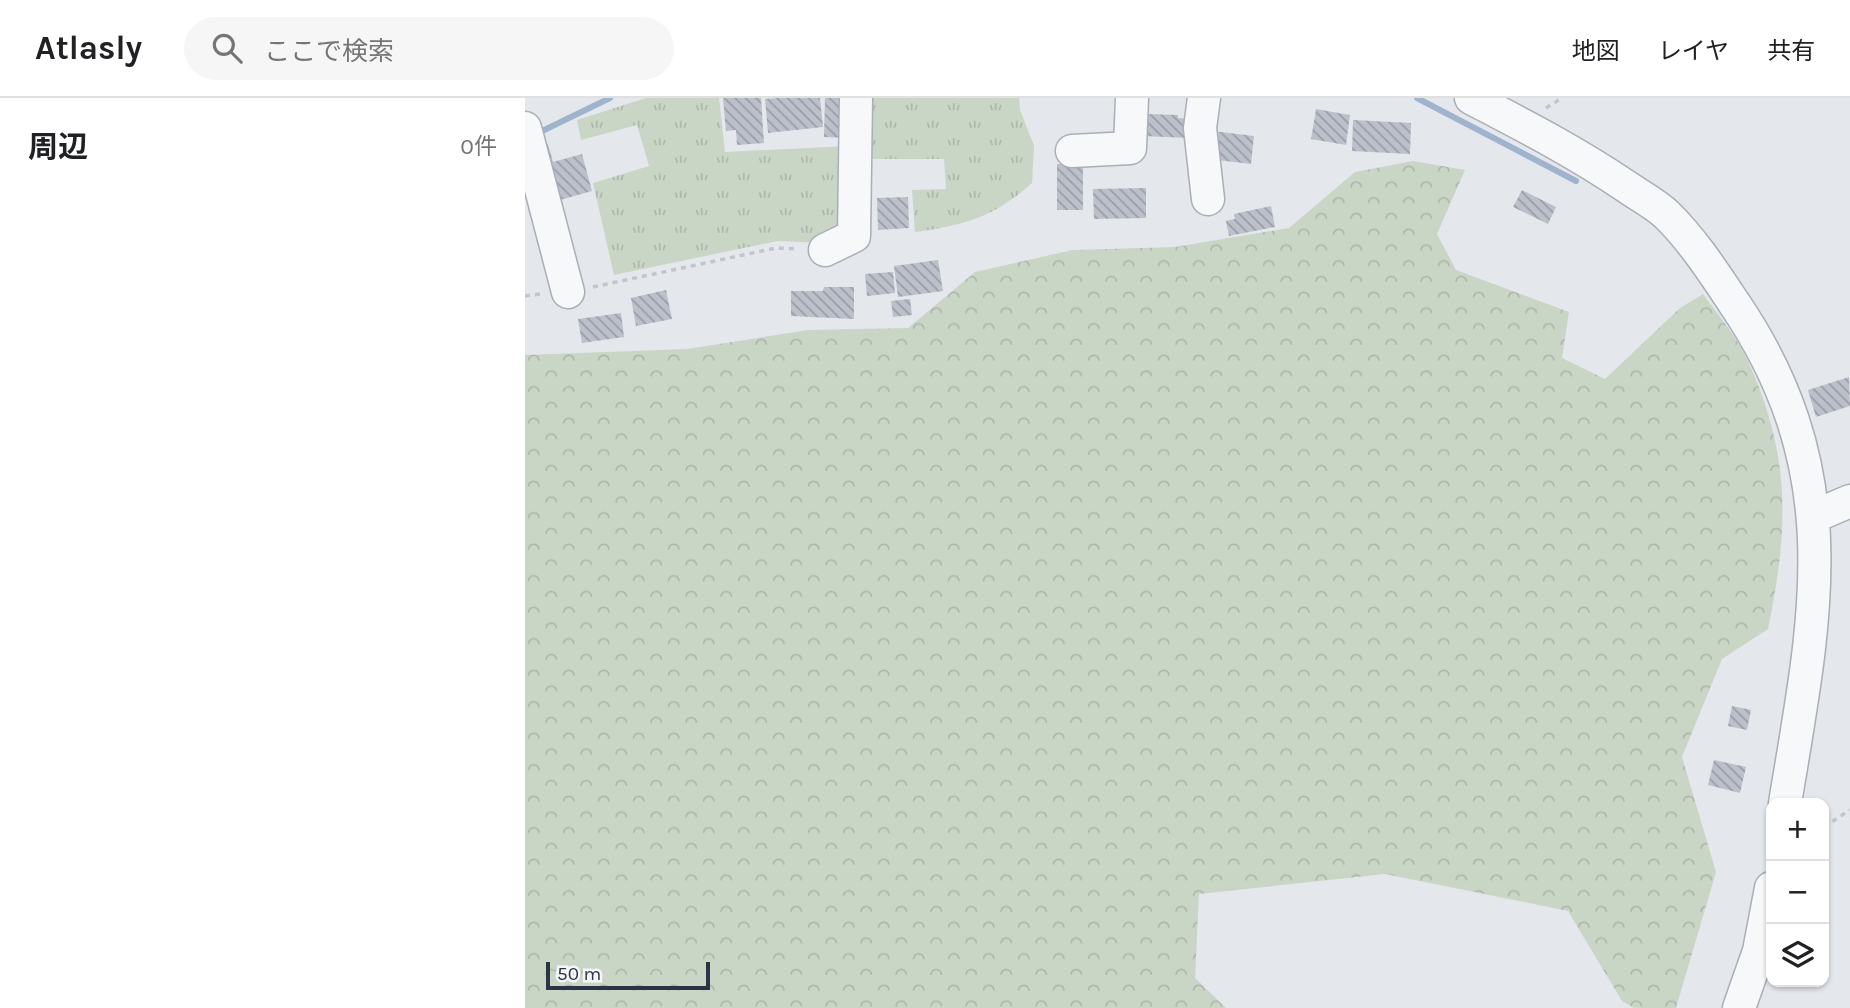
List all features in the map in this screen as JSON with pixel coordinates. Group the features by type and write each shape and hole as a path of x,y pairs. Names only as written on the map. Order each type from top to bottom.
{"street":[{"path":"825,250 854,236 856,98"},
{"path":"1072,151 1130,148 1132,98"},
{"path":"1204,98 1200,128 1208,199"},
{"path":"1471,98 1572,150 1666,214 1713,271 1759,339 1781,387 1802,446 1815,516 1817,551 1809,660 1786,798"},
{"path":"525,128 568,292"},
{"path":"1815,516 1850,501"},
{"path":"1739,1008 1759,951 1766,914"}],"path":[{"path":"525,296 568,292 776,248 825,250"},
{"path":"1829,824 1850,810"}],"green space":[{"path":"646,98 719,98 725,152 849,146 847,225 824,243 777,241 614,275 593,183 649,166 637,125 581,140 577,120"},
{"path":"865,98 1019,98 1020,110 1034,146 1032,183 1005,204 978,218 915,232 912,190 946,189 944,159 865,159"},
{"path":"1413,161 1465,170 1437,234 1456,270 1569,312 1562,358 1605,379 1680,308 1703,294 1744,352 1762,396 1779,461 1782,493 1780,558 1768,629 1722,659 1682,757 1716,872 1676,1008 1634,1008 1622,1001 1568,911 1385,874 1199,894 1195,978 1226,1008 525,1008 525,355 687,349 808,330 908,328 975,272 1073,250 1175,247 1289,228 1355,172"}],"building":[{"path":"723,98 761,98 764,143 737,145 736,130 726,131"},
{"path":"820,98 823,127 768,133 765,99"},
{"path":"825,98 848,98 848,138 824,137"},
{"path":"1316,109 1350,115 1346,145 1311,139"},
{"path":"1145,114 1178,115 1178,118 1189,119 1188,138 1144,136"},
{"path":"1353,120 1411,123 1410,154 1352,151"},
{"path":"1213,131 1254,136 1251,164 1209,159"},
{"path":"548,144 553,162 582,154 592,191 553,202 533,148"},
{"path":"1057,164 1083,164 1083,210 1057,210"},
{"path":"1146,188 1146,218 1094,219 1093,189"},
{"path":"1522,190 1556,207 1548,224 1513,207"},
{"path":"908,197 909,228 878,230 877,198"},
{"path":"1271,206 1275,227 1229,236 1226,221 1235,219 1234,214"},
{"path":"938,260 943,291 898,297 894,266"},
{"path":"893,272 895,293 867,296 865,274"},
{"path":"824,287 854,287 854,319 791,316 791,291 823,291"},
{"path":"666,290 672,319 636,326 631,298"},
{"path":"910,299 912,315 893,317 891,301"},
{"path":"621,313 624,337 582,343 578,319"},
{"path":"1849,377 1850,406 1816,417 1808,390"},
{"path":"1732,706 1751,710 1747,730 1728,726"},
{"path":"1714,760 1746,767 1740,793 1708,785"}],"waterway":[{"path":"536,134 610,98"},
{"path":"1417,98 1576,181"}]}
